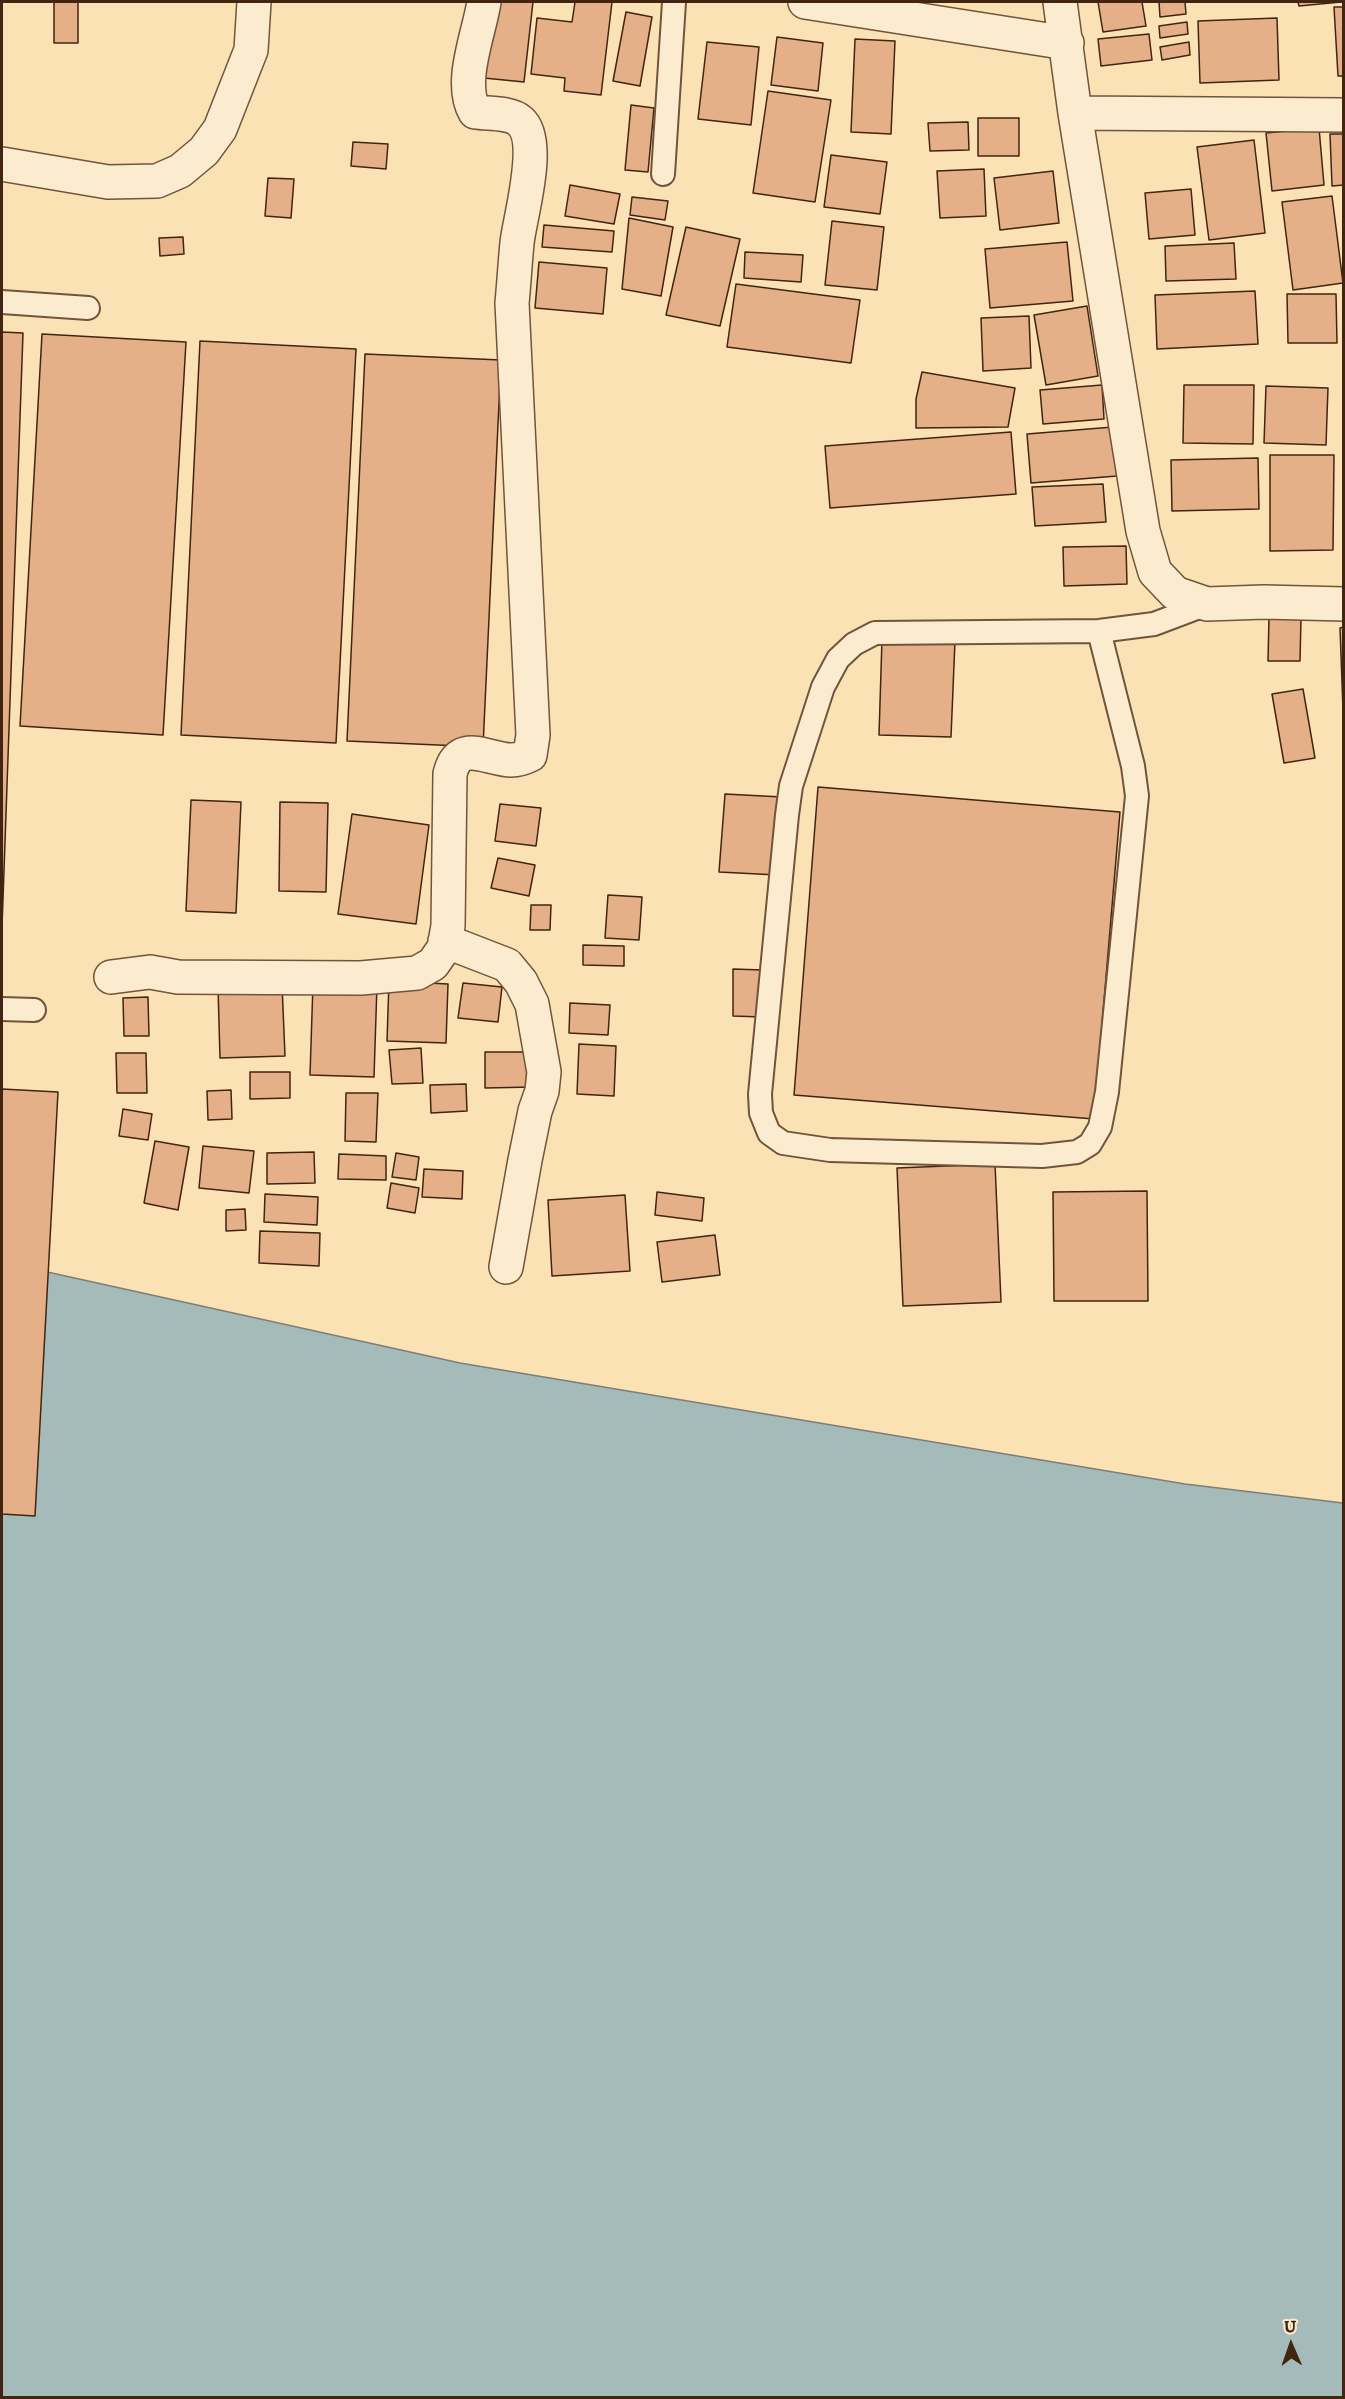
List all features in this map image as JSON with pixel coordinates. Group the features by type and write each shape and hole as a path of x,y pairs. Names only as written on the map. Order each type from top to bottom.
{"street":[{"path":"2,164 108,182 157,181 180,171 204,151 220,129 251,50 254,2"},
{"path":"111,977 150,972 177,978 361,978 417,974 433,964 444,948 448,926 450,774 453,765 459,757 476,752 510,760 522,759 530,755 533,735 512,303 530,147 528,133 521,122 512,116 475,112 469,101 469,73 484,2"},
{"path":"806,2 1067,43"},
{"path":"1060,2 1075,113 1143,531 1155,572 1175,593 1207,604 1264,602 1344,604"},
{"path":"1075,113 1344,115"},
{"path":"445,941 507,965 521,982 532,1004 544,1072 542,1091 535,1111 525,1160 506,1267"}],"lane":[{"path":"663,174 675,2"},
{"path":"2,302 88,308"},
{"path":"1099,631 1133,766 1137,796 1107,1092 1100,1127 1090,1144 1077,1152 1042,1156 830,1150 783,1143 769,1133 761,1113 760,1094 787,815 797,766 820,696 838,659 854,644 875,633 1099,631 1154,624 1207,604"},
{"path":"2,1009 34,1010"}],"water":[{"path":"2,1262 460,1363 1185,1484 1343,1503 1343,2397 2,2398"}],"building":[{"path":"54,2 78,2 78,43 54,43"},
{"path":"492,2 533,2 524,82 484,78"},
{"path":"575,2 612,2 601,95 564,91 565,78 531,74 537,18 572,22"},
{"path":"1098,2 1142,2 1146,26 1103,32"},
{"path":"1159,2 1185,2 1186,14 1160,17"},
{"path":"1298,2 1341,2 1299,6"},
{"path":"1334,7 1344,7 1344,76 1338,76"},
{"path":"626,12 652,17 640,86 613,81"},
{"path":"1277,18 1279,80 1200,83 1198,21"},
{"path":"1187,22 1188,34 1160,38 1159,26"},
{"path":"1149,34 1152,60 1101,66 1098,39"},
{"path":"777,37 823,43 818,91 771,85"},
{"path":"855,39 895,41 891,134 851,132"},
{"path":"707,42 759,47 751,125 698,119"},
{"path":"1189,42 1190,55 1162,60 1160,47"},
{"path":"768,91 831,100 815,202 753,193"},
{"path":"631,105 654,108 648,172 625,170"},
{"path":"978,118 1019,118 1019,156 978,156"},
{"path":"968,122 969,150 930,151 928,123"},
{"path":"1319,128 1324,185 1272,191 1266,133"},
{"path":"1330,134 1344,134 1344,185 1332,186"},
{"path":"1254,140 1265,233 1209,240 1197,147"},
{"path":"353,142 388,144 386,169 351,166"},
{"path":"831,155 887,162 880,214 824,207"},
{"path":"984,169 986,216 940,218 937,171"},
{"path":"1053,171 1059,223 1000,230 994,178"},
{"path":"268,178 294,179 291,218 265,216"},
{"path":"570,185 620,194 614,224 565,216"},
{"path":"1191,189 1195,235 1149,239 1145,193"},
{"path":"1332,196 1343,283 1293,290 1282,202"},
{"path":"632,197 668,201 665,220 630,215"},
{"path":"629,218 673,227 661,296 622,289"},
{"path":"832,221 884,227 877,290 825,285"},
{"path":"544,225 614,231 612,252 542,247"},
{"path":"686,227 740,239 720,326 666,315"},
{"path":"183,237 184,254 160,256 159,238"},
{"path":"1067,242 1073,301 990,308 985,249"},
{"path":"1234,243 1236,279 1166,281 1165,246"},
{"path":"745,252 803,255 801,282 744,278"},
{"path":"539,262 607,268 603,314 535,308"},
{"path":"736,284 860,300 851,363 727,347"},
{"path":"1255,291 1258,344 1157,349 1155,295"},
{"path":"1287,294 1336,294 1337,343 1288,343"},
{"path":"1087,306 1098,376 1046,385 1034,315"},
{"path":"1029,316 1031,368 983,371 981,318"},
{"path":"2,332 23,333 2,927"},
{"path":"42,334 186,342 163,735 20,726"},
{"path":"200,341 356,349 336,743 181,735"},
{"path":"365,354 501,360 483,747 347,741"},
{"path":"922,372 1015,388 1008,427 916,428 916,399"},
{"path":"1102,385 1104,419 1043,424 1040,390"},
{"path":"1184,385 1254,385 1253,444 1183,443"},
{"path":"1266,386 1328,388 1326,445 1264,443"},
{"path":"1113,427 1117,476 1031,483 1027,434"},
{"path":"1011,432 1016,494 830,508 825,446"},
{"path":"1270,455 1334,455 1333,550 1270,551"},
{"path":"1258,458 1259,509 1172,511 1171,460"},
{"path":"1103,484 1106,522 1035,526 1032,487"},
{"path":"1126,546 1127,584 1064,586 1063,547"},
{"path":"1269,617 1301,618 1300,661 1268,661"},
{"path":"1344,627 1344,737 1340,628"},
{"path":"882,639 955,641 951,737 879,735"},
{"path":"1303,689 1315,758 1284,763 1272,694"},
{"path":"818,787 1120,812 1094,1119 794,1095"},
{"path":"725,794 782,797 777,875 719,872"},
{"path":"191,800 241,802 236,913 186,911"},
{"path":"280,802 328,803 326,892 279,891"},
{"path":"500,804 541,808 536,846 495,841"},
{"path":"352,814 429,825 416,924 338,914"},
{"path":"498,858 535,865 529,896 491,888"},
{"path":"608,895 642,897 639,940 605,938"},
{"path":"531,905 551,905 550,930 530,930"},
{"path":"583,945 624,946 624,966 583,965"},
{"path":"733,969 763,970 762,1017 733,1016"},
{"path":"389,981 448,984 446,1043 387,1041"},
{"path":"313,983 377,985 374,1077 310,1075"},
{"path":"463,983 502,987 498,1022 458,1018"},
{"path":"282,984 285,1056 220,1058 218,987"},
{"path":"148,997 149,1036 124,1036 123,998"},
{"path":"570,1003 610,1005 608,1035 569,1033"},
{"path":"579,1044 616,1046 614,1096 577,1094"},
{"path":"421,1048 423,1083 392,1084 389,1050"},
{"path":"485,1052 534,1052 534,1087 485,1088"},
{"path":"116,1053 146,1053 147,1093 117,1093"},
{"path":"250,1072 290,1072 290,1098 250,1099"},
{"path":"466,1084 467,1111 431,1113 430,1085"},
{"path":"2,1089 58,1092 35,1516 2,1514"},
{"path":"231,1090 232,1119 208,1120 207,1091"},
{"path":"346,1093 378,1093 376,1142 345,1141"},
{"path":"123,1109 152,1114 148,1140 119,1136"},
{"path":"155,1141 189,1147 178,1210 144,1203"},
{"path":"203,1146 254,1151 249,1193 199,1188"},
{"path":"314,1152 315,1183 267,1184 267,1153"},
{"path":"396,1153 419,1157 416,1180 392,1177"},
{"path":"339,1154 386,1156 386,1180 338,1179"},
{"path":"995,1164 1001,1302 903,1306 897,1168"},
{"path":"424,1169 463,1171 462,1199 422,1197"},
{"path":"391,1183 419,1188 415,1213 387,1208"},
{"path":"1147,1191 1148,1301 1054,1301 1053,1192"},
{"path":"657,1192 704,1198 702,1221 655,1215"},
{"path":"265,1194 318,1197 317,1225 264,1222"},
{"path":"625,1195 630,1271 552,1276 548,1200"},
{"path":"245,1209 246,1230 226,1231 226,1210"},
{"path":"260,1231 320,1233 319,1266 259,1263"},
{"path":"715,1235 720,1275 662,1282 657,1242"}]}
